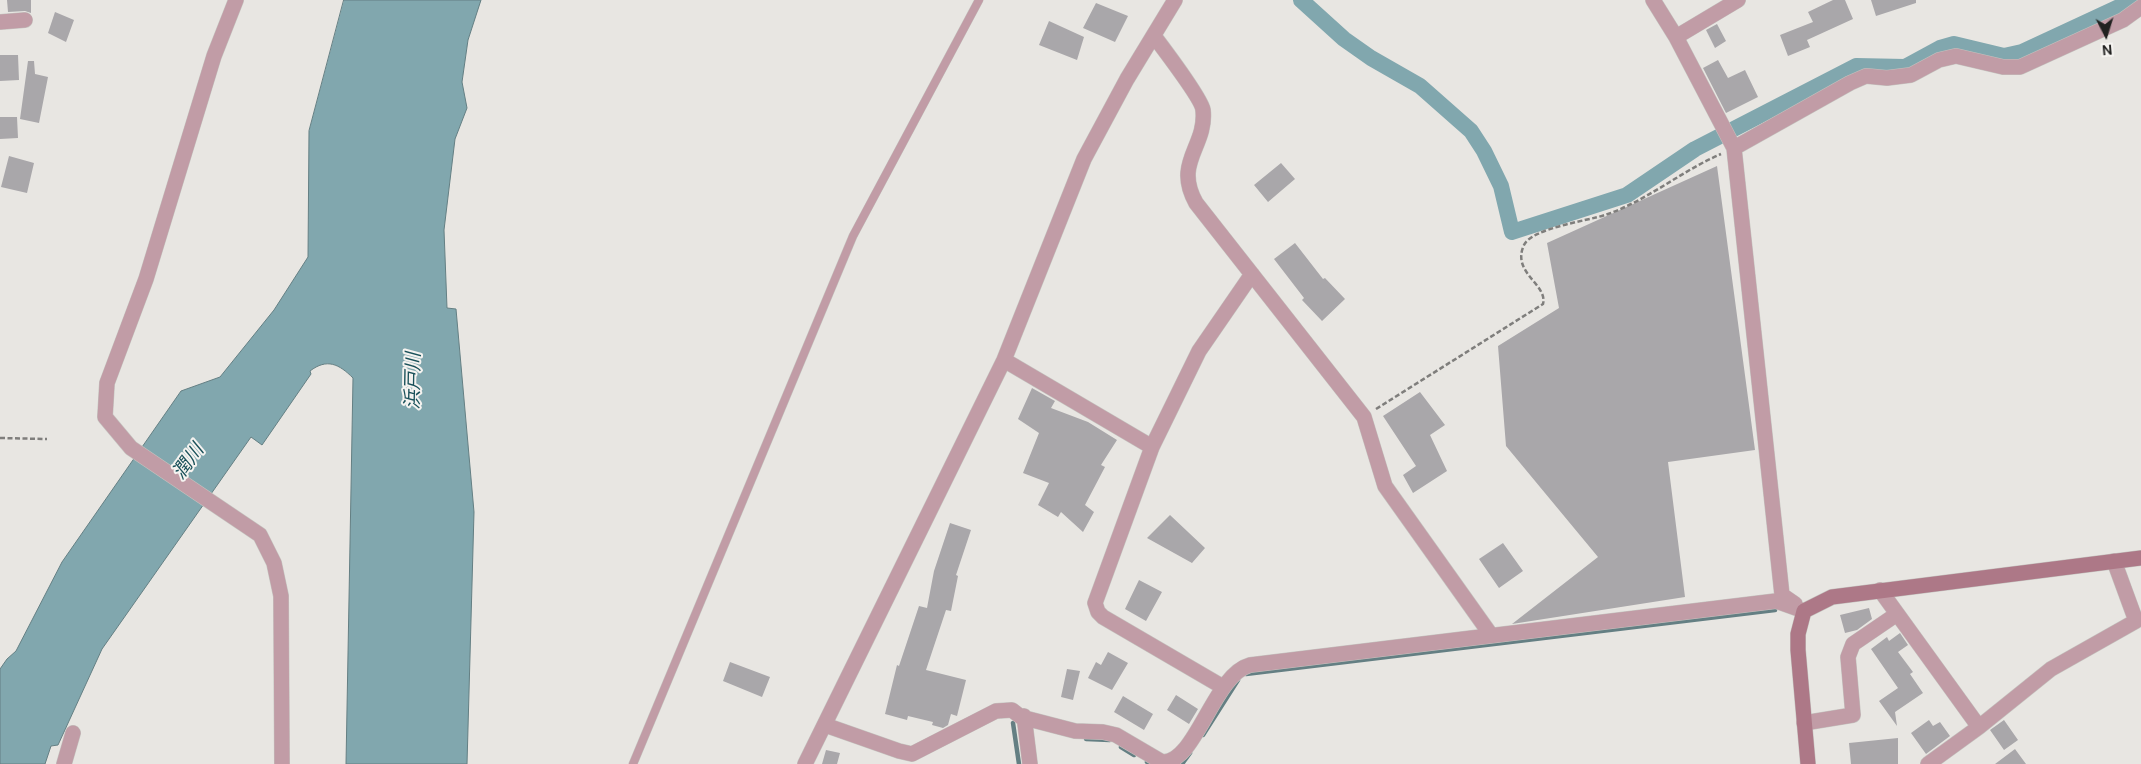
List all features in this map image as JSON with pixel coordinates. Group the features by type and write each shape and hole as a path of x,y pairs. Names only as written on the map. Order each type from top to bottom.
{"street":[{"path":"236,0 214,56 146,279 107,383 105,417 131,448 260,535 274,563 281,596 282,764"},
{"path":"804,764 825,725 1004,360 1084,159 1127,79 1175,0"},
{"path":"1654,0 1676,37 1731,144 1782,595 1804,611"},
{"path":"1676,37 1738,0"},
{"path":"1731,144 1866,76 1887,78 1911,75 1939,60 1956,56 2003,67 2020,67 2123,20 2141,7"},
{"path":"0,22 25,20"},
{"path":"1154,36 1204,109 1202,125 1187,170 1187,188 1196,203 1364,417 1385,486 1491,635"},
{"path":"1224,688 1103,617 1098,612 1095,603 1152,447 1199,351 1252,274"},
{"path":"1004,360 1152,447"},
{"path":"825,725 898,751 912,754 996,712 1012,710 1021,717 1024,716 1075,731 1103,732 1116,735 1162,762 1168,763 1182,754 1224,688 1241,667 1250,665 1776,601 1804,611 1832,597 2141,558"},
{"path":"1928,764 1979,727 2051,669 2136,620 2114,561"},
{"path":"1880,590 1979,727"},
{"path":"1804,611 1798,634 1808,764"},
{"path":"1804,723 1852,715 1848,657 1853,644 1897,614"},
{"path":"1024,716 1030,764"},
{"path":"64,764 73,733"}],"lane":[{"path":"633,764 853,236 979,0"}],"path":[{"path":"1364,417 1543,304 1544,299 1540,291 1524,270 1522,256 1525,244 1538,234 1607,214 1653,192 1731,144"},
{"path":"0,438 47,439"}],"water":[{"path":"344,0 481,0 468,40 462,82 467,108 455,139 444,230 447,308 456,309 474,512 467,764 346,764 353,378 338,366 327,364 310,371 311,374 262,445 251,437 102,649 58,745 51,746 45,764 0,764 0,669 16,651 62,562 181,391 220,377 274,310 308,257 309,131"}],"building":[{"path":"7,0 31,0 31,13 25,11 8,12"},
{"path":"1833,0 1845,0 1853,19 1807,40 1810,47 1788,56 1780,35 1813,22 1808,12"},
{"path":"1871,0 1916,0 1916,3 1876,16"},
{"path":"1096,3 1128,16 1115,42 1083,28"},
{"path":"55,12 74,20 66,42 48,33"},
{"path":"1049,21 1084,37 1077,60 1039,45"},
{"path":"1717,24 1726,41 1715,48 1706,30"},
{"path":"0,55 18,55 19,80 0,81"},
{"path":"1718,60 1728,78 1745,70 1758,97 1726,113 1703,68"},
{"path":"28,61 34,61 35,74 48,77 39,123 20,119"},
{"path":"0,117 17,117 18,138 0,139"},
{"path":"9,156 34,163 27,193 1,187"},
{"path":"1281,163 1295,179 1268,202 1254,185"},
{"path":"1717,166 1755,450 1668,462 1685,597 1512,624 1598,557 1506,446 1498,346 1559,308 1547,243"},
{"path":"1295,243 1323,279 1325,278 1345,299 1322,321 1302,300 1304,298 1274,259"},
{"path":"1032,388 1055,401 1051,408 1088,422 1117,440 1101,465 1105,467 1085,505 1094,512 1083,532 1061,512 1058,517 1038,505 1049,483 1023,473 1039,433 1018,419"},
{"path":"1420,392 1445,425 1430,435 1447,471 1413,493 1403,475 1416,466 1383,416"},
{"path":"1170,515 1205,548 1192,563 1147,538"},
{"path":"950,523 971,530 956,575 958,576 951,611 946,610 926,670 966,680 957,716 951,714 948,725 943,728 932,725 933,722 908,716 907,720 885,714 897,665 899,666 919,606 927,608 934,571"},
{"path":"1503,543 1523,571 1499,588 1479,559"},
{"path":"1139,580 1162,592 1146,621 1125,609"},
{"path":"1869,608 1872,619 1857,630 1845,633 1840,615"},
{"path":"1900,633 1908,645 1898,652 1913,672 1910,674 1923,693 1895,712 1897,726 1879,701 1898,688 1871,649 1887,637 1889,641"},
{"path":"1108,652 1128,663 1112,690 1088,678 1096,662 1101,665"},
{"path":"730,662 770,677 762,697 723,681"},
{"path":"1067,669 1080,671 1073,700 1061,697"},
{"path":"1176,695 1198,709 1189,724 1167,710"},
{"path":"1123,696 1153,714 1144,730 1114,712"},
{"path":"1929,720 1933,726 1940,722 1950,736 1926,754 1911,733"},
{"path":"2004,720 2018,740 2004,750 1990,730"},
{"path":"1898,738 1898,764 1851,764 1849,743"},
{"path":"2015,749 2026,764 1995,764"},
{"path":"826,750 840,753 837,764 822,764"}],"waterway":[{"path":"1301,0 1344,39 1371,58 1420,86 1471,131 1484,151 1501,186 1512,232 1627,195 1695,149 1856,66 1905,67 1940,48 1954,44 2004,56 2022,52 2134,0"},
{"path":"1246,674 1775,610"},
{"path":"1203,735 1238,680"},
{"path":"1013,723 1019,764"},
{"path":"1086,739 1110,740"},
{"path":"1121,747 1134,755"},
{"path":"1182,764 1190,753"}],"water label":[{"name":"浜戸川","path":"414,381"},
{"name":"潤川","path":"189,462"}]}
